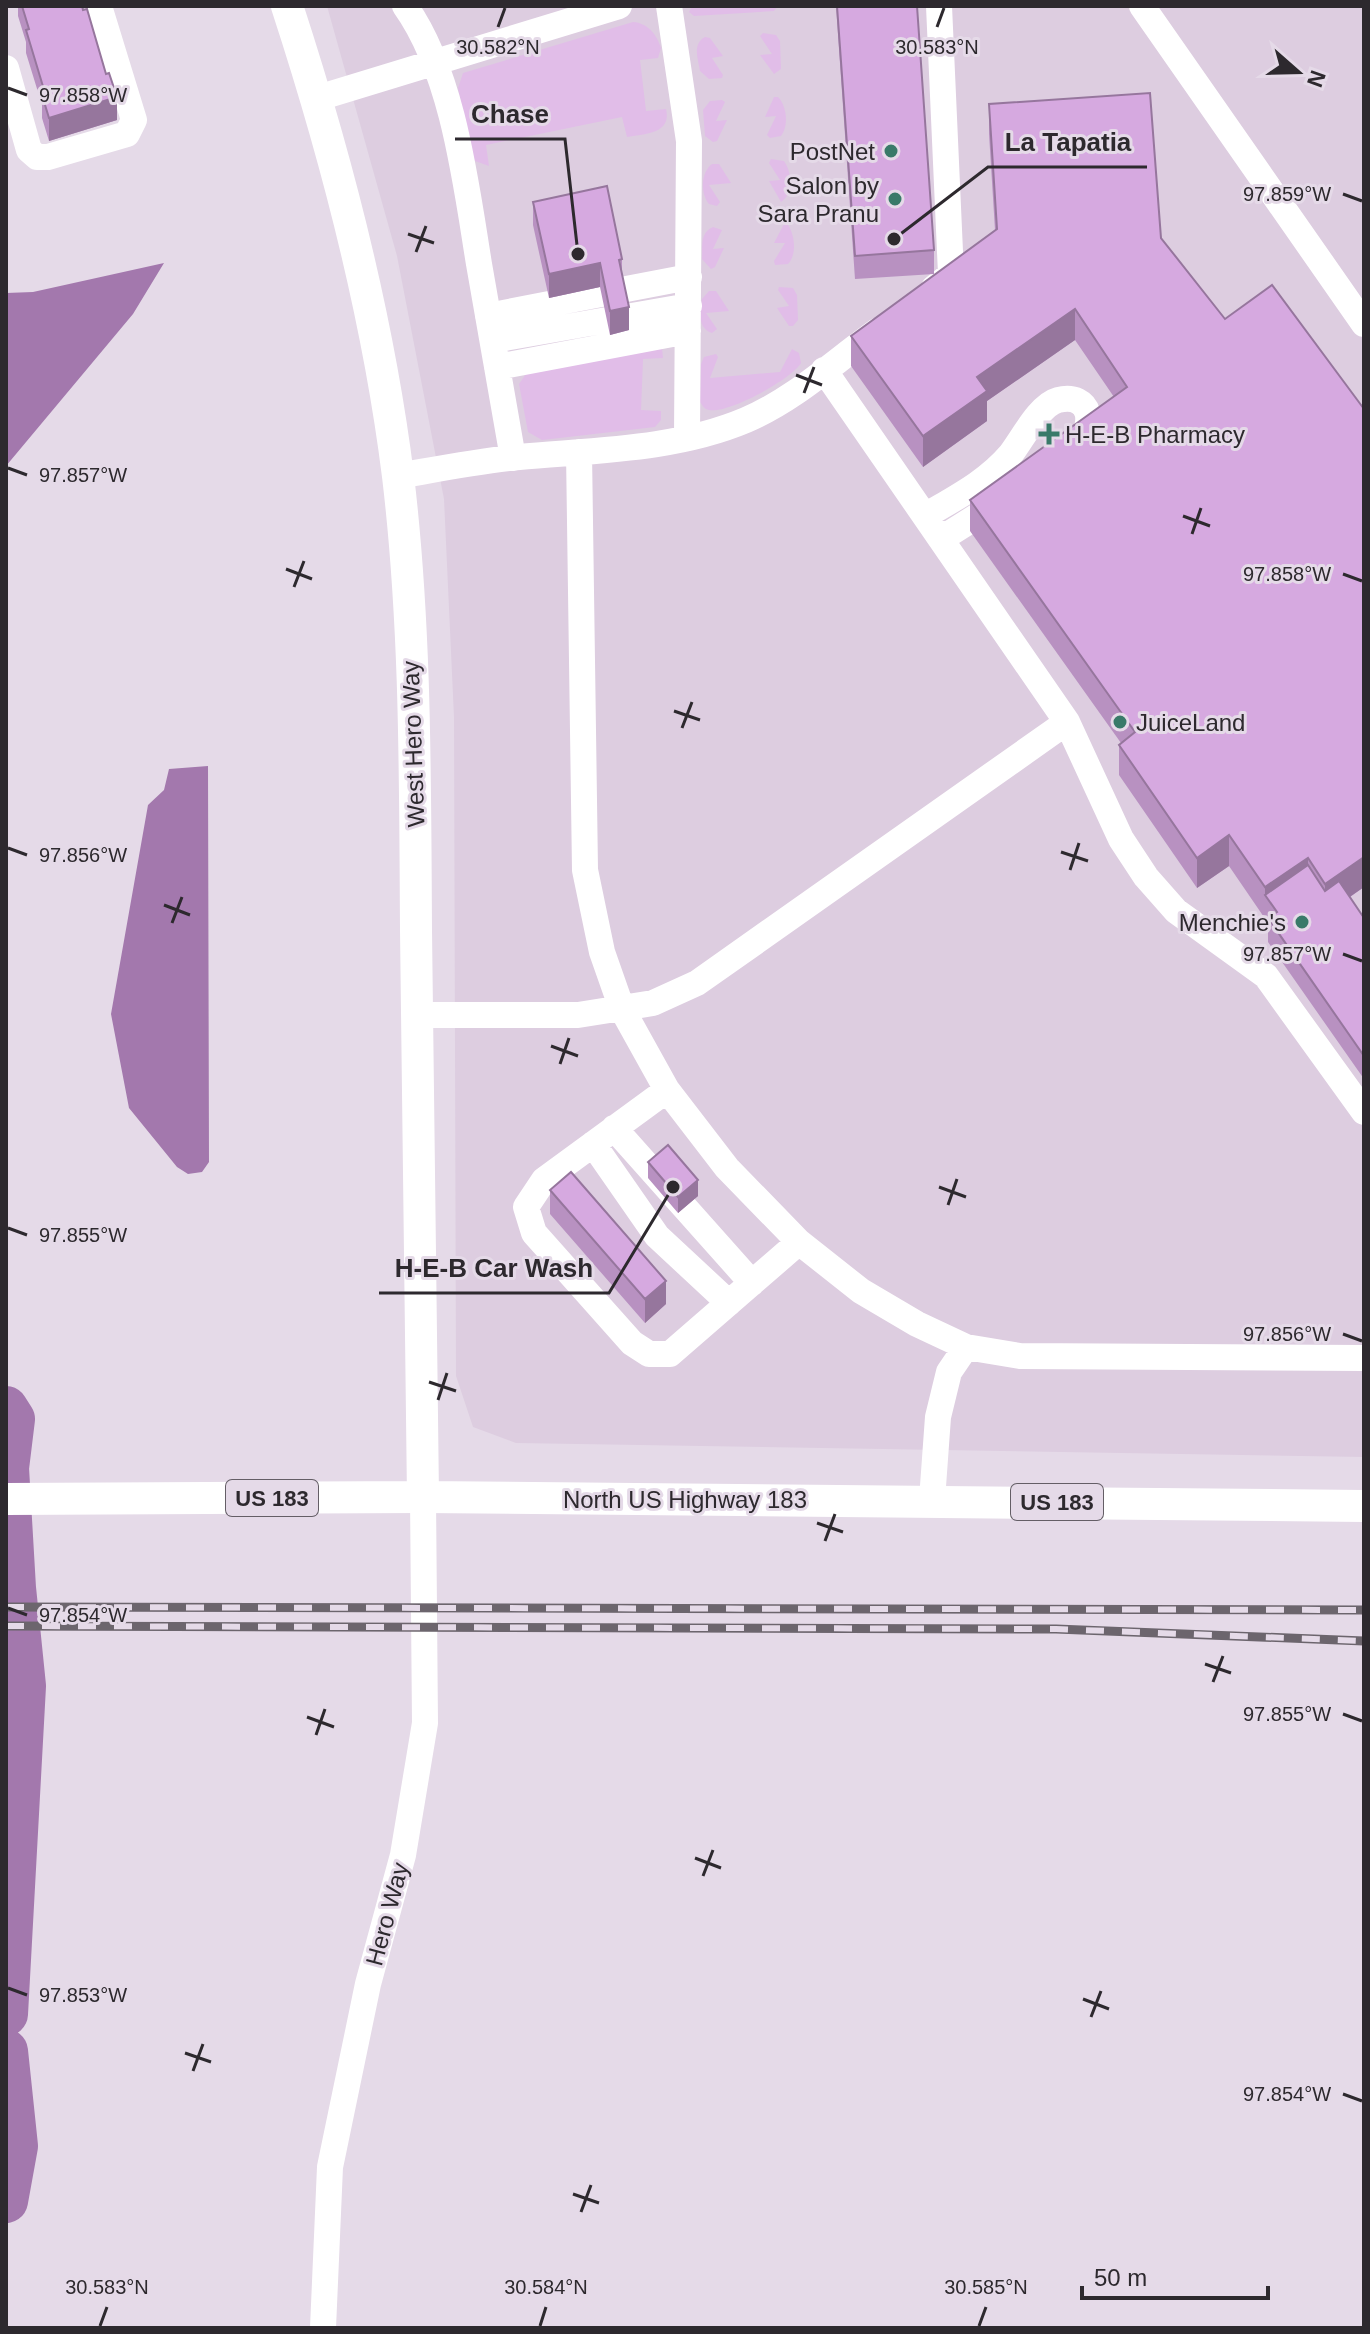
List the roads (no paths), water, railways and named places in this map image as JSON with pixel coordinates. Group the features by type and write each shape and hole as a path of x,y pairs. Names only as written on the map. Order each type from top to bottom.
{"main road":[{"name":"West Hero Way","path":"287,6 318,98 346,202 376,340 398,476 407,576 414,745 423,1497"},
{"name":"North US Highway 183","path":"6,1499 423,1497 1364,1506"}],"street":[{"path":"6,68 29,150 37,157 48,157 127,134 134,120 99,6"},
{"path":"405,6 417,22 436,61 466,184 513,458"},
{"path":"318,98 436,61 558,15 619,6"},
{"path":"669,6 689,141 687,438"},
{"path":"398,476 706,434 758,414 791,397 951,274 939,6"},
{"path":"1142,6 1364,324"},
{"path":"493,341 689,305"},
{"path":"493,341 615,312 689,305"},
{"path":"493,341 615,312 689,305"},
{"path":"824,370 1067,722 1121,839 1146,877 1176,911 1266,976 1364,1112"},
{"path":"925,516 976,486 1008,457 1039,414 1056,400 1074,400 1086,409 1090,422 1084,438 1049,464"},
{"path":"579,452 585,870 602,952 622,1009 667,1090 727,1168 799,1242 861,1291 917,1324 966,1347 1020,1356 1364,1358"},
{"path":"941,539 1014,491"},
{"path":"417,1015 578,1015 653,1003 697,983 1067,722"},
{"path":"667,1090 544,1180 526,1207 534,1233 632,1343 649,1354 670,1354 799,1242"},
{"path":"603,1136 752,1283"},
{"path":"603,1136 657,1236 729,1303"},
{"path":"932,1500 938,1417 949,1372 966,1347"},
{"name":"Hero Way","path":"323,2328 330,2167 368,1984 403,1855 425,1723 423,1497"}],"waterway":[{"path":"6,1408 13,1419 7,1468 24,1686 6,2014"},
{"path":"6,2051 16,2146 6,2201"}],"railway":[{"path":"6,1607 1364,1610"},
{"path":"6,1626 1056,1629 1364,1641"}],"place":[{"name":"PostNet","path":"891,151"},
{"name":"Salon by Sara Pranu","path":"895,199"},
{"name":"La Tapatia","path":"894,239"},
{"name":"Chase","path":"578,254"},
{"name":"H-E-B Pharmacy","path":"1049,434"},
{"name":"JuiceLand","path":"1120,722"},
{"name":"Menchie's","path":"1302,922"},
{"name":"H-E-B Car Wash","path":"673,1187"}]}
